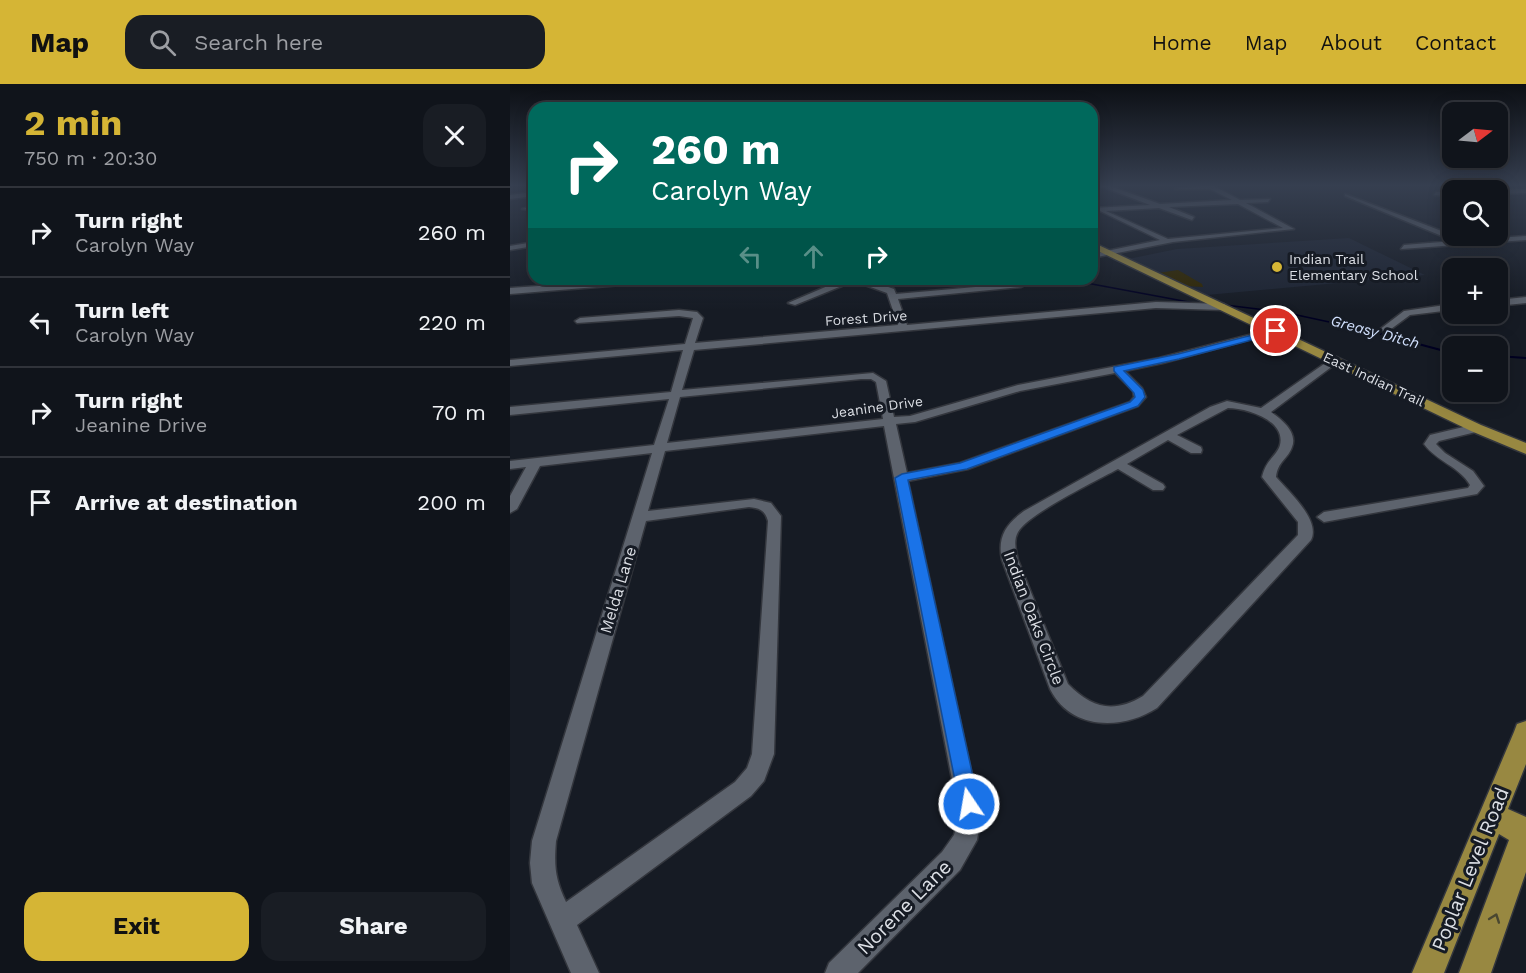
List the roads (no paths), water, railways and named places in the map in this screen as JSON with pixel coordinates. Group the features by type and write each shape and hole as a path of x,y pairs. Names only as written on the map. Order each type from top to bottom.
{"main road":[{"name":"East Indian Trail","path":"1098,248 1476,428 1526,449"},
{"name":"Poplar Level Road","path":"1428,973 1526,732"},
{"path":"1475,973 1525,833 1492,814"}],"street":[{"path":"1140,226 1167,241"},
{"path":"1098,255 1167,241 1291,229 1286,226"},
{"path":"1425,226 1442,233"},
{"path":"1508,240 1526,238"},
{"path":"510,248 528,245"},
{"path":"1404,247 1442,245"},
{"path":"510,291 583,285"},
{"path":"792,303 836,285"},
{"path":"874,285 889,290 894,297 903,327"},
{"path":"975,285 977,290"},
{"path":"894,297 1022,285"},
{"path":"1508,302 1526,300"},
{"name":"Forest Drive","path":"510,363 1168,304 1224,307"},
{"path":"1384,330 1407,313 1442,308"},
{"name":"Melda Lane","path":"580,321 690,313 698,318 544,841 542,863 544,883 585,973"},
{"name":"Jeanine Drive","path":"510,465 890,422 928,415 1035,384 1169,359 1276,331"},
{"path":"1263,412 1334,360"},
{"path":"902,478 963,466 1134,404 1140,397 1139,392 1118,369"},
{"name":"Norene Lane","path":"677,394 869,375 881,381 969,804 969,829 965,840 951,861 839,973"},
{"path":"510,411 677,394"},
{"name":"Indian Oaks Circle","path":"1223,405 1239,405 1263,412 1279,425 1287,439 1286,447 1271,465 1269,477 1305,520 1306,536 1150,702 1134,713 1113,717 1091,713 1077,706 1060,690 1010,560 1006,542 1011,530 1029,514 1223,405"},
{"path":"1324,517 1472,491 1476,486 1473,479 1430,444 1434,438 1476,428"},
{"path":"1168,435 1196,450"},
{"path":"510,509 535,462"},
{"path":"1118,464 1158,487"},
{"path":"561,921 743,789 756,774 763,754 775,521 772,511 762,504 749,503 640,517"}],"waterway":[{"name":"Greasy Ditch","path":"1097,285 1194,303"},
{"name":"Greasy Ditch","path":"1225,305 1283,312 1357,328"},
{"name":"Greasy Ditch","path":"1351,326 1442,350"},
{"name":"Greasy Ditch","path":"1508,357 1526,358"}],"place":[{"name":"Indian Trail Elementary School","path":"1277,267"}]}
